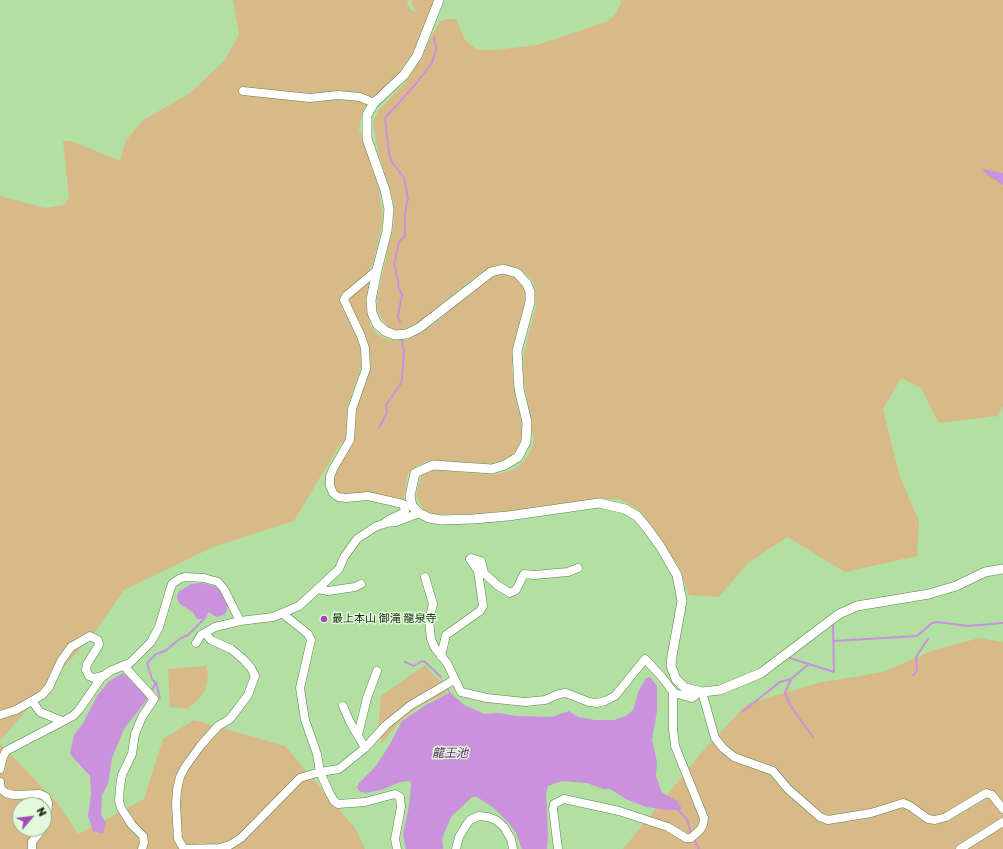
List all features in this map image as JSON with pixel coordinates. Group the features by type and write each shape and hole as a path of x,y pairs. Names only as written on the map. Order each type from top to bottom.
{"street":[{"path":"439,0 413,62 404,75 374,103 367,115 367,139 385,190 389,209 387,231 371,300 372,313 377,324 386,331 395,335 407,334 419,328 491,272 503,269 517,273 527,284 530,292 530,302 517,351 519,389 527,422 526,442 518,457 506,465 492,469 433,465 415,473 410,496 412,506 419,513 429,518 441,520 522,515 599,503 612,504 631,512 637,516 660,546 677,575 682,601 671,666 676,679 685,688 700,692 720,690 761,673 839,614 857,606 929,594 956,586 986,572 1003,568"},
{"path":"243,91 310,98 338,95 360,97 374,103"},
{"path":"377,270 351,291 344,300 365,348 366,368 352,409 350,440 333,469 330,481 333,493 338,497 346,498 368,496 402,504 405,511 388,520 384,524"},
{"path":"196,643 200,636 215,627 283,614 299,606 340,569 344,557 357,539 367,532 384,524 396,522 419,513"},
{"path":"441,656 446,635 480,611 483,606 478,571 470,559 471,558 481,561 484,573 497,585 510,593 516,590 524,574 534,575 568,572 578,568"},
{"path":"0,715 8,714 32,702 49,687 61,661 71,647 90,636 98,640 99,645 87,664 86,670 89,676 94,678 105,675 130,663 151,642 159,628 172,584 179,579 185,577 204,578 218,582 224,588 240,621"},
{"path":"425,577 433,604 429,630 435,648 447,663 448,683"},
{"path":"318,589 328,591 355,588 361,584"},
{"path":"283,614 308,634 311,640 300,679 300,688 305,720 317,754 320,772 334,801 338,804 365,802 395,794 400,797 401,807 395,839 397,849"},
{"path":"205,633 211,640 231,649 237,654 251,668 255,676 248,695 230,719 218,726 201,745 185,767 180,777 176,804 178,838 184,849 220,848 230,845 241,838 300,778 320,772 339,769 366,748 386,725 399,714 448,683"},
{"path":"448,683 461,692 486,698 525,702 545,700 559,694 566,693 589,702 597,703 615,696 645,659 661,676 673,692 688,698 692,698 700,692"},
{"path":"124,666 154,699 142,716 135,734 132,754 122,775 120,787 121,808 132,825 143,836 144,842 142,849"},
{"path":"358,735 367,698 377,671"},
{"path":"0,769 3,757 12,746 62,722 79,710 101,678 105,675"},
{"path":"558,849 553,809 554,804 564,799 619,811 668,827 686,838 690,838 700,830 703,825 704,818 675,746 672,729 673,692"},
{"path":"700,692 716,738 723,748 734,757 773,771 788,789 820,817 828,820 872,813 903,803 910,806 928,819 935,820 946,817 986,792 992,795 1003,809"},
{"path":"32,702 45,716 62,722"},
{"path":"343,706 366,748"},
{"path":"0,787 6,793 14,795 40,794 46,797"},
{"path":"456,849 458,838 465,827 470,820 479,816 488,817 504,827 511,839 513,849"},
{"path":"960,849 1003,822"},
{"path":"32,849 32,842 36,837"}],"shaded area":[{"path":"233,0 408,0 407,4 411,10 418,13 412,6 412,0 438,0 416,49 394,79 363,109 359,129 379,189 383,220 373,263 369,271 340,298 342,309 354,326 363,361 347,408 346,440 339,446 294,521 213,547 124,590 97,629 0,741 0,196 45,208 64,205 69,197 63,141 72,141 120,161 125,142 142,121 190,93 225,60 239,35"},
{"path":"620,0 1003,0 1003,406 998,416 939,423 921,388 901,378 883,409 900,477 919,521 917,556 845,572 787,537 748,563 719,597 689,595 679,567 658,535 639,510 619,499 596,499 506,514 434,514 423,509 417,497 417,489 422,475 435,470 494,475 516,469 529,455 534,440 523,376 524,353 536,306 534,282 521,270 502,264 486,270 473,278 418,324 398,331 389,328 378,313 377,299 394,223 394,203 378,152 373,122 379,110 406,82 440,22 445,19 456,19 465,40 477,50 496,50 537,45 606,22 615,15 621,3"},
{"path":"511,274 521,281 527,290 527,305 514,348 512,370 516,402 522,423 522,438 517,449 508,458 494,464 431,460 416,466 408,473 403,501 340,495 332,484 333,476 352,445 355,430 355,411 371,366 367,341 348,300 351,295 370,281 366,309 371,327 377,334 389,340 405,340 431,326 485,281 498,275"},
{"path":"979,638 1003,642 1003,849 623,849 702,752 747,704 818,683 883,672 932,651"},
{"path":"425,665 432,674 441,681 447,693 424,703 401,720 382,743 378,727 381,696"},
{"path":"206,666 208,675 207,683 205,691 198,700 187,709 170,707 168,669"},
{"path":"194,720 285,746 355,828 365,849 0,849 0,743 51,797 12,797 12,837 52,837 52,798 59,805 78,834 144,799 163,739"}],"water":[{"path":"982,169 1003,173 1003,185 986,174"},
{"path":"202,583 214,586 222,591 227,603 227,611 224,615 216,617 209,612 205,619 197,619 193,612 180,604 177,598 178,592 191,584"},
{"path":"123,673 146,695 155,682 157,682 152,693 124,729 112,758 108,784 102,795 101,815 106,823 103,834 93,831 88,816 91,794 90,776 70,754 74,735 82,725 97,696 108,682"},
{"name":"龍王池","path":"440,676 451,693 464,705 485,714 499,713 516,716 552,717 569,711 578,717 595,720 614,720 626,716 633,710 639,690 646,678 650,677 657,686 657,711 652,740 657,762 656,776 662,793 677,801 682,809 667,810 646,807 626,799 610,789 603,789 587,783 562,781 548,786 546,793 547,849 522,849 516,833 508,822 495,809 477,797 472,797 451,817 442,839 443,849 406,849 403,834 409,806 411,783 409,781 400,782 381,790 365,793 359,791 357,787 375,767 389,746 402,721 426,705 449,693"}],"waterway":[{"path":"400,322 398,316 402,295 398,286 394,264 399,242 405,236 405,213 408,198 404,178 392,162 389,154 385,118 415,85 432,63 436,49 434,37"},
{"path":"379,428 387,413 386,405 400,385 402,379 404,353 402,340"},
{"path":"156,683 152,679 147,663 156,654 165,651 181,638 188,635 204,619"},
{"path":"834,641 917,636 932,623 938,622 968,626 1003,623"},
{"path":"790,658 834,672 833,625"},
{"path":"913,675 917,671 916,657 928,639"},
{"path":"405,662 414,666 422,661 425,662 441,677"},
{"path":"809,664 791,679 785,693 790,705 813,737"},
{"path":"742,712 780,682 791,679"},
{"path":"156,683 160,698"},
{"path":"676,808 687,819 691,834"},
{"path":"693,838 699,849"}],"place":[{"name":"最上本山 御滝 龍泉寺","path":"324,619"}]}
